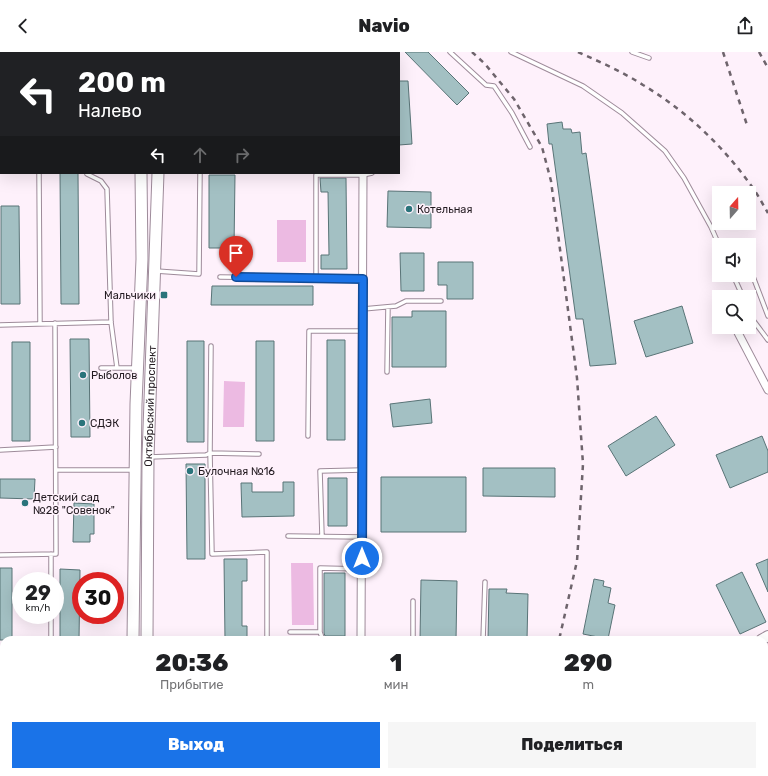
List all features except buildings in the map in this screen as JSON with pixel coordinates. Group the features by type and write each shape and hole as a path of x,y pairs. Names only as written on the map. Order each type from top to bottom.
{"main road":[{"name":"Октябрьский проспект","path":"134,636 138,368 142,259 142,174"},
{"name":"Октябрьский проспект","path":"147,636 148,457 156,271 158,174"}],"street":[{"path":"361,636 363,175"},
{"path":"739,334 768,390"}],"lane":[{"path":"450,52 486,85 494,86 512,113 530,147"},
{"path":"511,52 583,86 622,113 665,151 684,178 716,238"},
{"path":"632,52 649,58"},
{"path":"39,174 40,324"},
{"path":"87,174 101,181 107,189 111,322 117,368"},
{"path":"156,271 199,274 200,174"},
{"path":"316,278 316,175 368,174"},
{"path":"220,277 363,279"},
{"path":"755,282 768,316"},
{"path":"363,308 396,306 406,301 441,301"},
{"path":"387,372 388,307"},
{"path":"0,325 111,322"},
{"path":"0,556 56,554 55,323"},
{"path":"756,324 768,340"},
{"path":"308,436 309,331 362,331"},
{"path":"211,346 210,453 212,554 267,552 267,636"},
{"path":"101,368 138,368"},
{"path":"0,450 56,447"},
{"path":"148,457 206,455 210,453 259,454"},
{"path":"56,470 136,470"},
{"path":"322,536 320,471 362,470"},
{"path":"288,536 362,537"},
{"path":"50,554 51,572"},
{"path":"322,636 320,632 320,568 362,569"},
{"path":"483,636 486,582"},
{"path":"413,601 413,636"},
{"path":"51,624 51,636"},
{"path":"290,632 320,632"}],"shaded area":[{"path":"277,220 306,220 306,262 277,262"},
{"path":"224,381 245,382 244,427 223,427"},
{"path":"291,563 313,563 314,625 292,625"}],"railway":[{"path":"472,52 485,64 514,99 542,147 551,181 577,378 583,464 577,561 560,636"},
{"path":"578,52 635,80 659,95 688,117 715,142 739,170 755,191 768,213"},
{"path":"723,52 747,125"},
{"path":"759,52 768,68"}],"place":[{"name":"Котельная","path":"409,209"},
{"name":"Мальчики","path":"164,295"},
{"name":"Рыболов","path":"83,375"},
{"name":"СДЭК","path":"82,423"},
{"name":"Булочная №16","path":"190,471"},
{"name":"Детский сад №28 \"Совенок\"","path":"25,503"}],"route":[{"path":"236,277 363,279 362,558"}]}
